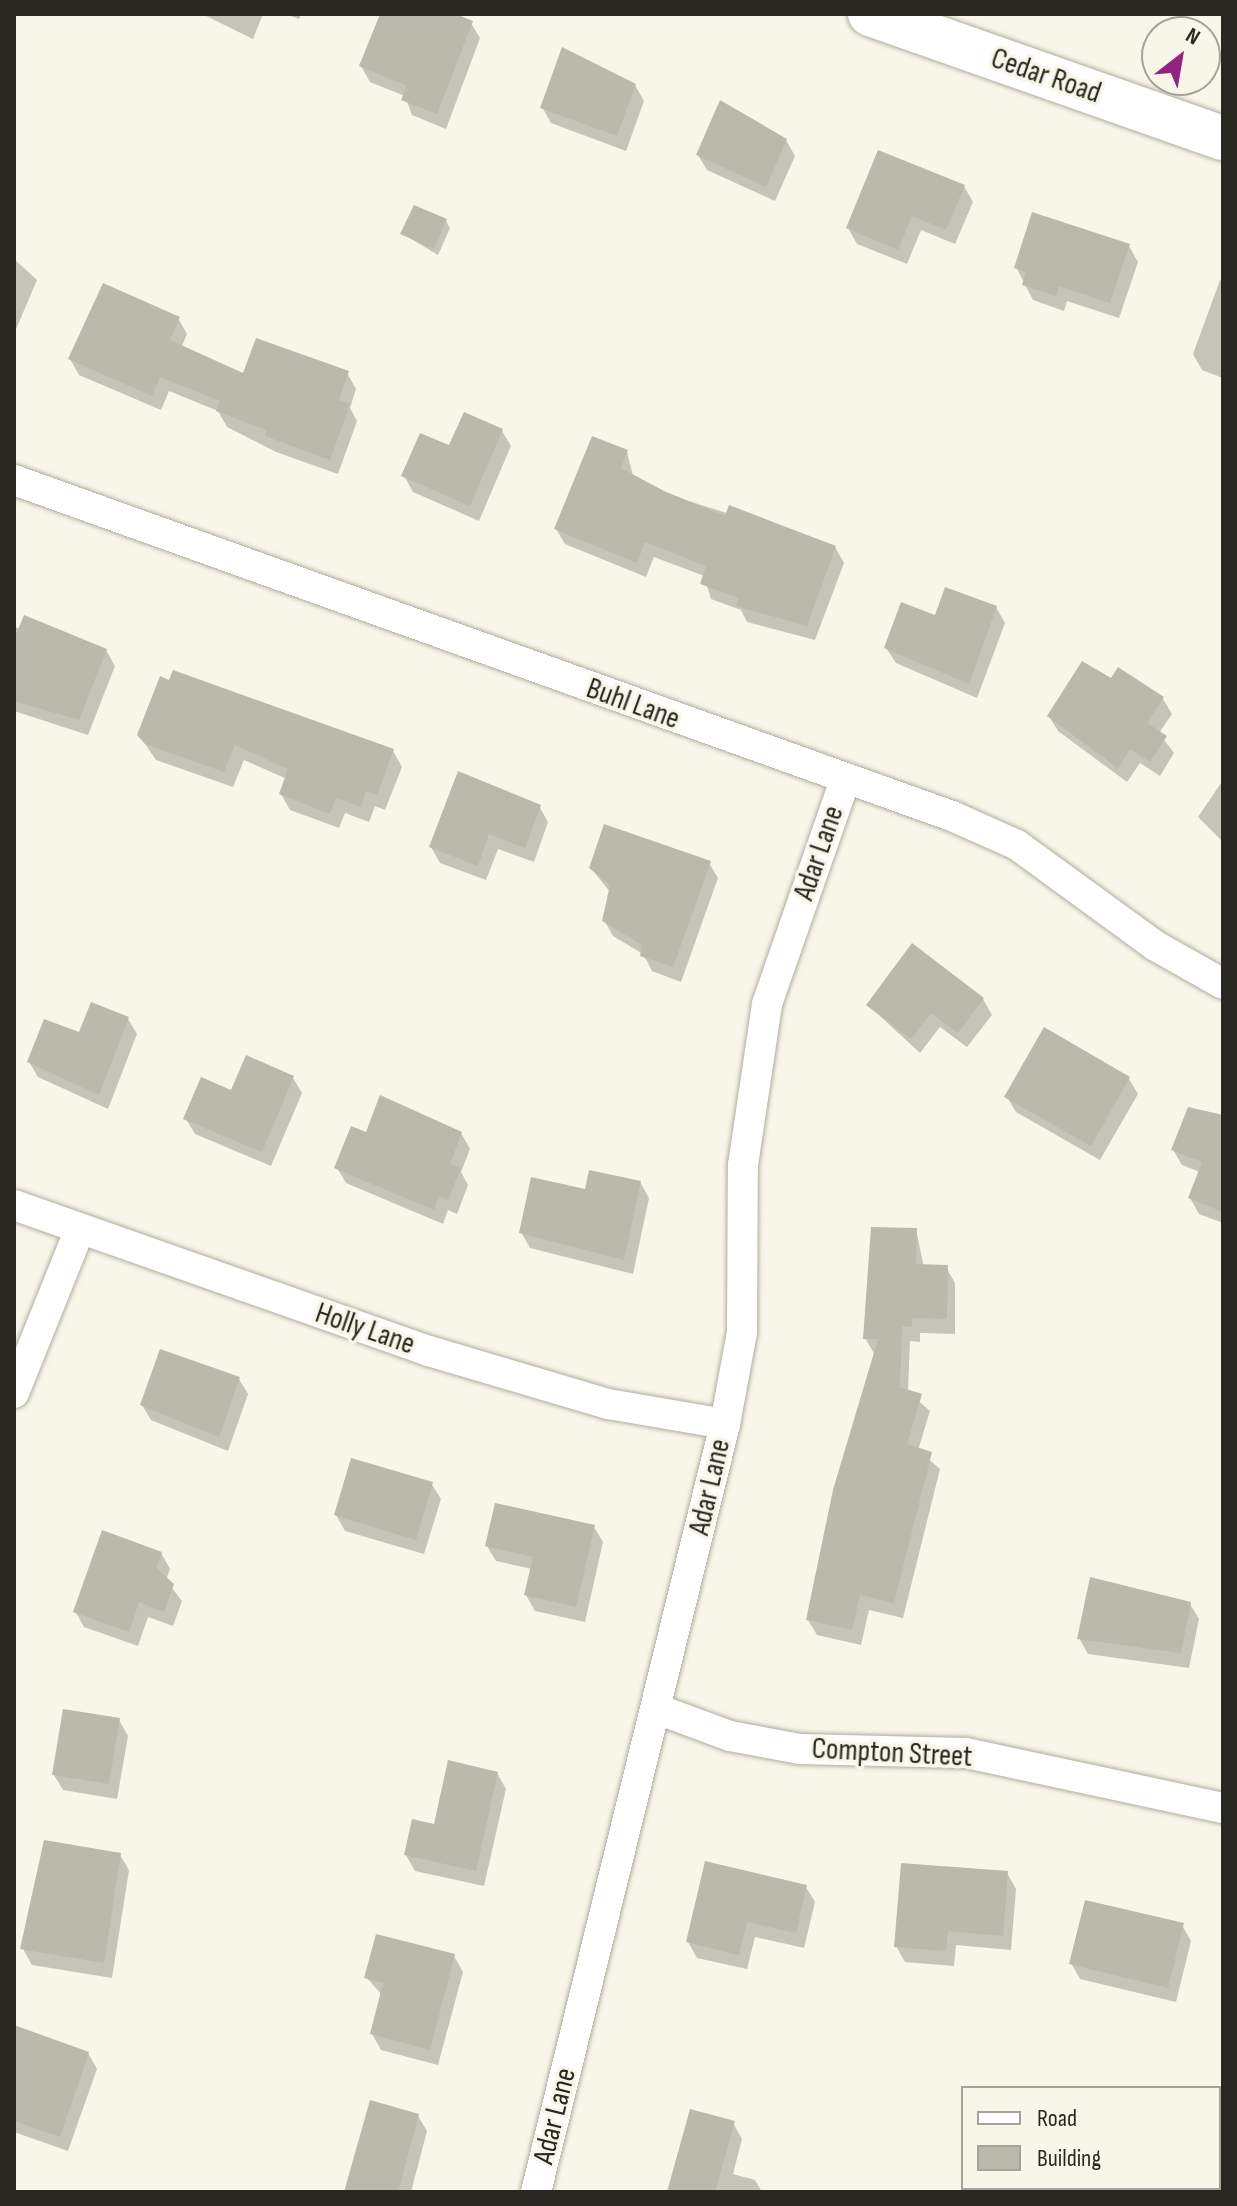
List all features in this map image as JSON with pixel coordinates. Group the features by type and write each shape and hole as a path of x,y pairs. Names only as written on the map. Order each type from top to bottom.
{"street":[{"name":"Cedar Road","path":"870,14 1223,138"},
{"name":"Buhl Lane","path":"14,480 1017,845 1154,945 1223,984"},
{"name":"Adar Lane","path":"536,2192 725,1424 742,1332 743,1165 752,1080 767,1004 845,780"},
{"name":"Holly Lane","path":"14,1205 429,1351 608,1404 725,1424"},
{"path":"14,1393 80,1229"},
{"name":"Compton Street","path":"657,1709 730,1736 800,1749 966,1753 1223,1808"}],"building":[{"path":"380,14 456,14 473,21 437,114 401,100 407,86 359,66"},
{"path":"562,47 636,84 617,136 540,108"},
{"path":"720,100 787,139 766,187 696,155"},
{"path":"878,150 965,185 946,230 912,216 898,250 846,228"},
{"path":"414,205 447,219 434,249 400,234"},
{"path":"1032,212 1130,244 1110,303 1059,286 1056,296 1022,285 1026,272 1014,268"},
{"path":"103,283 180,317 170,340 243,373 256,338 349,371 339,400 350,404 330,460 265,436 267,430 216,411 220,401 160,377 152,396 68,359"},
{"path":"464,412 503,429 470,506 401,476 420,433 449,445"},
{"path":"592,436 628,450 621,468 664,491 725,516 729,505 836,546 807,626 736,606 739,598 700,584 706,566 645,542 637,563 554,529"},
{"path":"945,587 997,606 969,684 884,648 901,602 935,615"},
{"path":"24,615 107,649 79,720 14,701 14,639"},
{"path":"1082,661 1111,678 1118,667 1164,697 1147,723 1167,736 1150,762 1130,749 1118,768 1047,716"},
{"path":"173,670 394,749 377,795 366,791 361,807 336,798 330,814 279,794 288,769 235,745 224,772 145,744 137,735 160,676 169,680"},
{"path":"458,771 541,805 525,848 489,834 478,866 429,847"},
{"path":"604,824 711,861 673,967 640,956 642,945 602,921 610,885 589,868"},
{"path":"912,943 984,998 958,1033 931,1013 911,1039 866,1005"},
{"path":"91,1002 129,1017 99,1095 27,1062 44,1019 79,1032"},
{"path":"1044,1027 1130,1077 1091,1146 1004,1097"},
{"path":"246,1055 294,1076 262,1152 183,1119 201,1077 231,1090"},
{"path":"380,1095 462,1132 450,1164 461,1168 448,1200 439,1196 434,1210 334,1168 351,1126 366,1132"},
{"path":"1188,1107 1223,1115 1223,1212 1188,1198 1202,1162 1171,1150"},
{"path":"589,1170 641,1181 624,1260 519,1233 531,1177 585,1189"},
{"path":"871,1227 917,1228 916,1264 948,1265 947,1319 912,1318 912,1327 902,1326 900,1387 922,1394 907,1444 932,1452 894,1603 860,1595 852,1630 806,1620 833,1490 878,1339 863,1339"},
{"path":"160,1349 240,1377 219,1437 140,1405"},
{"path":"351,1458 433,1482 416,1540 334,1515"},
{"path":"495,1503 595,1525 576,1607 524,1595 533,1557 485,1546"},
{"path":"102,1530 162,1552 156,1568 174,1584 164,1612 139,1602 129,1632 73,1612"},
{"path":"1090,1577 1191,1602 1181,1653 1077,1639"},
{"path":"63,1709 120,1718 109,1784 52,1775"},
{"path":"448,1760 498,1772 476,1871 404,1855 412,1819 434,1824"},
{"path":"44,1840 121,1853 104,1963 20,1949"},
{"path":"705,1861 807,1885 796,1933 747,1922 739,1955 686,1942"},
{"path":"901,1863 1008,1871 1003,1936 948,1931 946,1951 894,1947"},
{"path":"1085,1900 1184,1923 1168,1988 1069,1964"},
{"path":"376,1934 455,1954 430,2050 370,2034 383,1983 364,1978"},
{"path":"14,2025 89,2052 60,2137 14,2121"},
{"path":"370,2100 419,2114 398,2192 344,2192"},
{"path":"690,2109 735,2121 715,2192 667,2192"}]}
